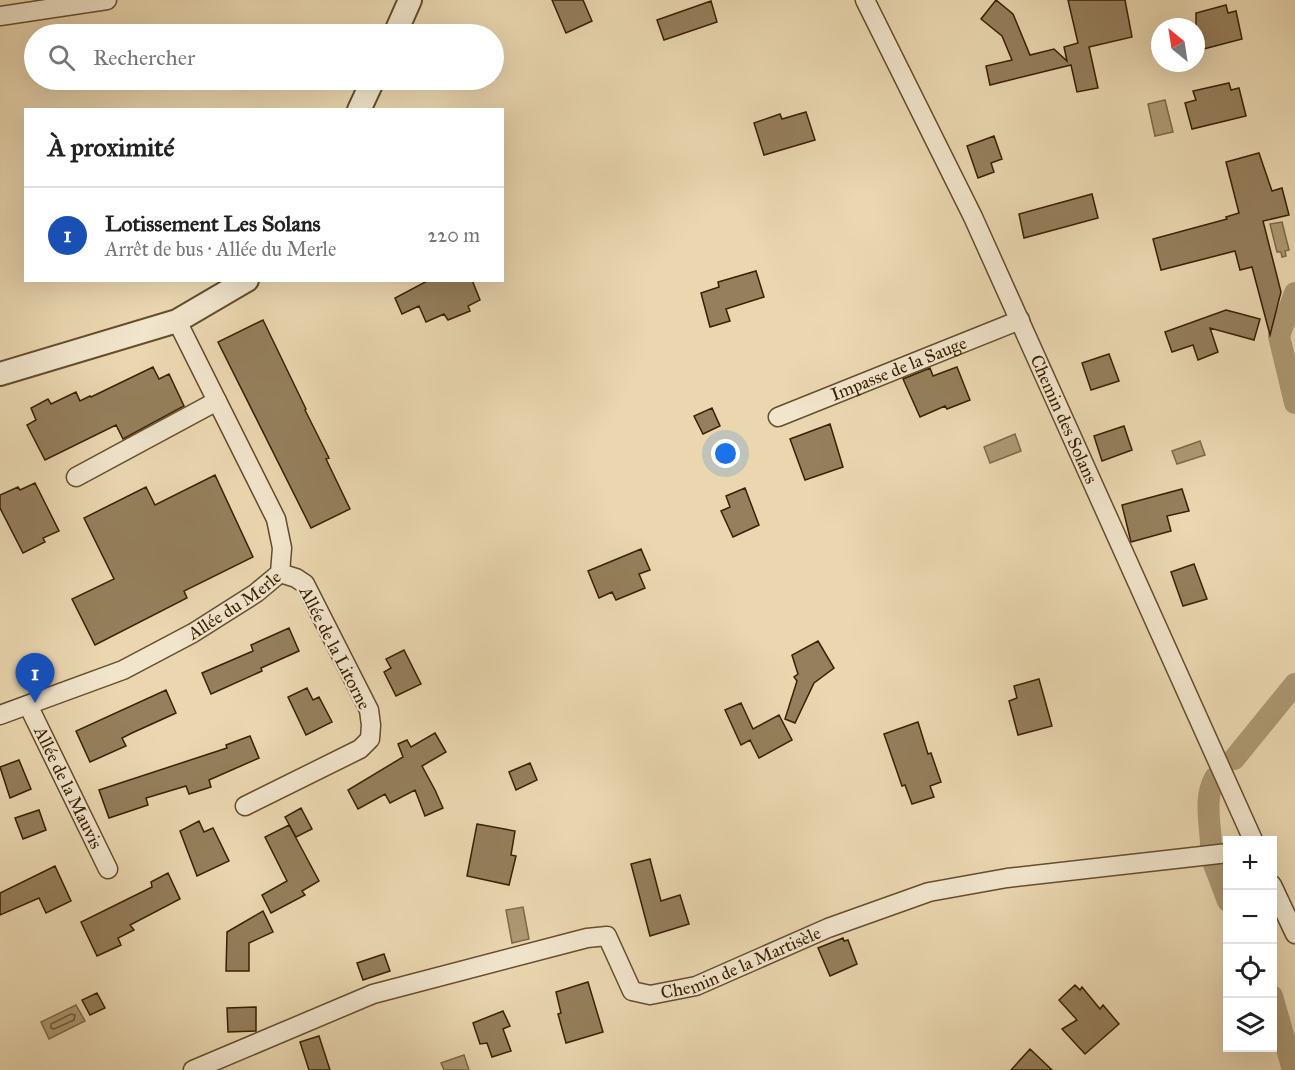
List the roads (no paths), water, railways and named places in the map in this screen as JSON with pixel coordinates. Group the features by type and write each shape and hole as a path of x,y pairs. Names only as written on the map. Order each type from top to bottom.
{"street":[{"path":"0,16 107,0"},
{"path":"399,24 410,0"},
{"name":"Chemin des Solans","path":"865,0 973,217 1251,836"},
{"path":"360,108 368,90"},
{"path":"0,375 177,321 245,282"},
{"name":"Impasse de la Sauge","path":"778,417 1020,320"},
{"name":"Allée du Merle","path":"0,715 123,670 193,633 256,593 280,573 282,548 276,519 177,321"},
{"path":"76,477 217,401"},
{"name":"Allée de la Litorne","path":"245,806 360,749 370,739 369,710 305,584 296,578 280,573"},
{"name":"Allée de la Mauvis","path":"28,705 108,869"},
{"name":"Chemin de la Martisèle","path":"193,1070 373,994 587,938 607,936 632,991 650,994 696,986 828,928 929,892 1007,878 1223,852"},
{"path":"1274,890 1295,934"}],"water":[{"path":"1165,100 1173,132 1155,136 1148,104"},
{"path":"1282,222 1289,250 1285,251 1286,256 1282,257 1281,252 1277,252 1270,224"},
{"path":"1015,434 1021,451 990,463 984,447"},
{"path":"1200,441 1205,455 1177,464 1172,451"},
{"path":"523,907 529,939 512,943 506,910"},
{"path":"76,1005 85,1021 49,1039 41,1022"},
{"path":"464,1055 469,1070 444,1070 441,1063"}],"waterway":[{"path":"1295,293 1279,336 1295,403"},
{"path":"1234,759 1295,684"},
{"path":"1211,844 1209,801 1215,778"},
{"path":"1214,864 1224,890"},
{"path":"1273,998 1293,1070"}],"place":[{"name":"Lotissement Les Solans","path":"35,703"}]}
